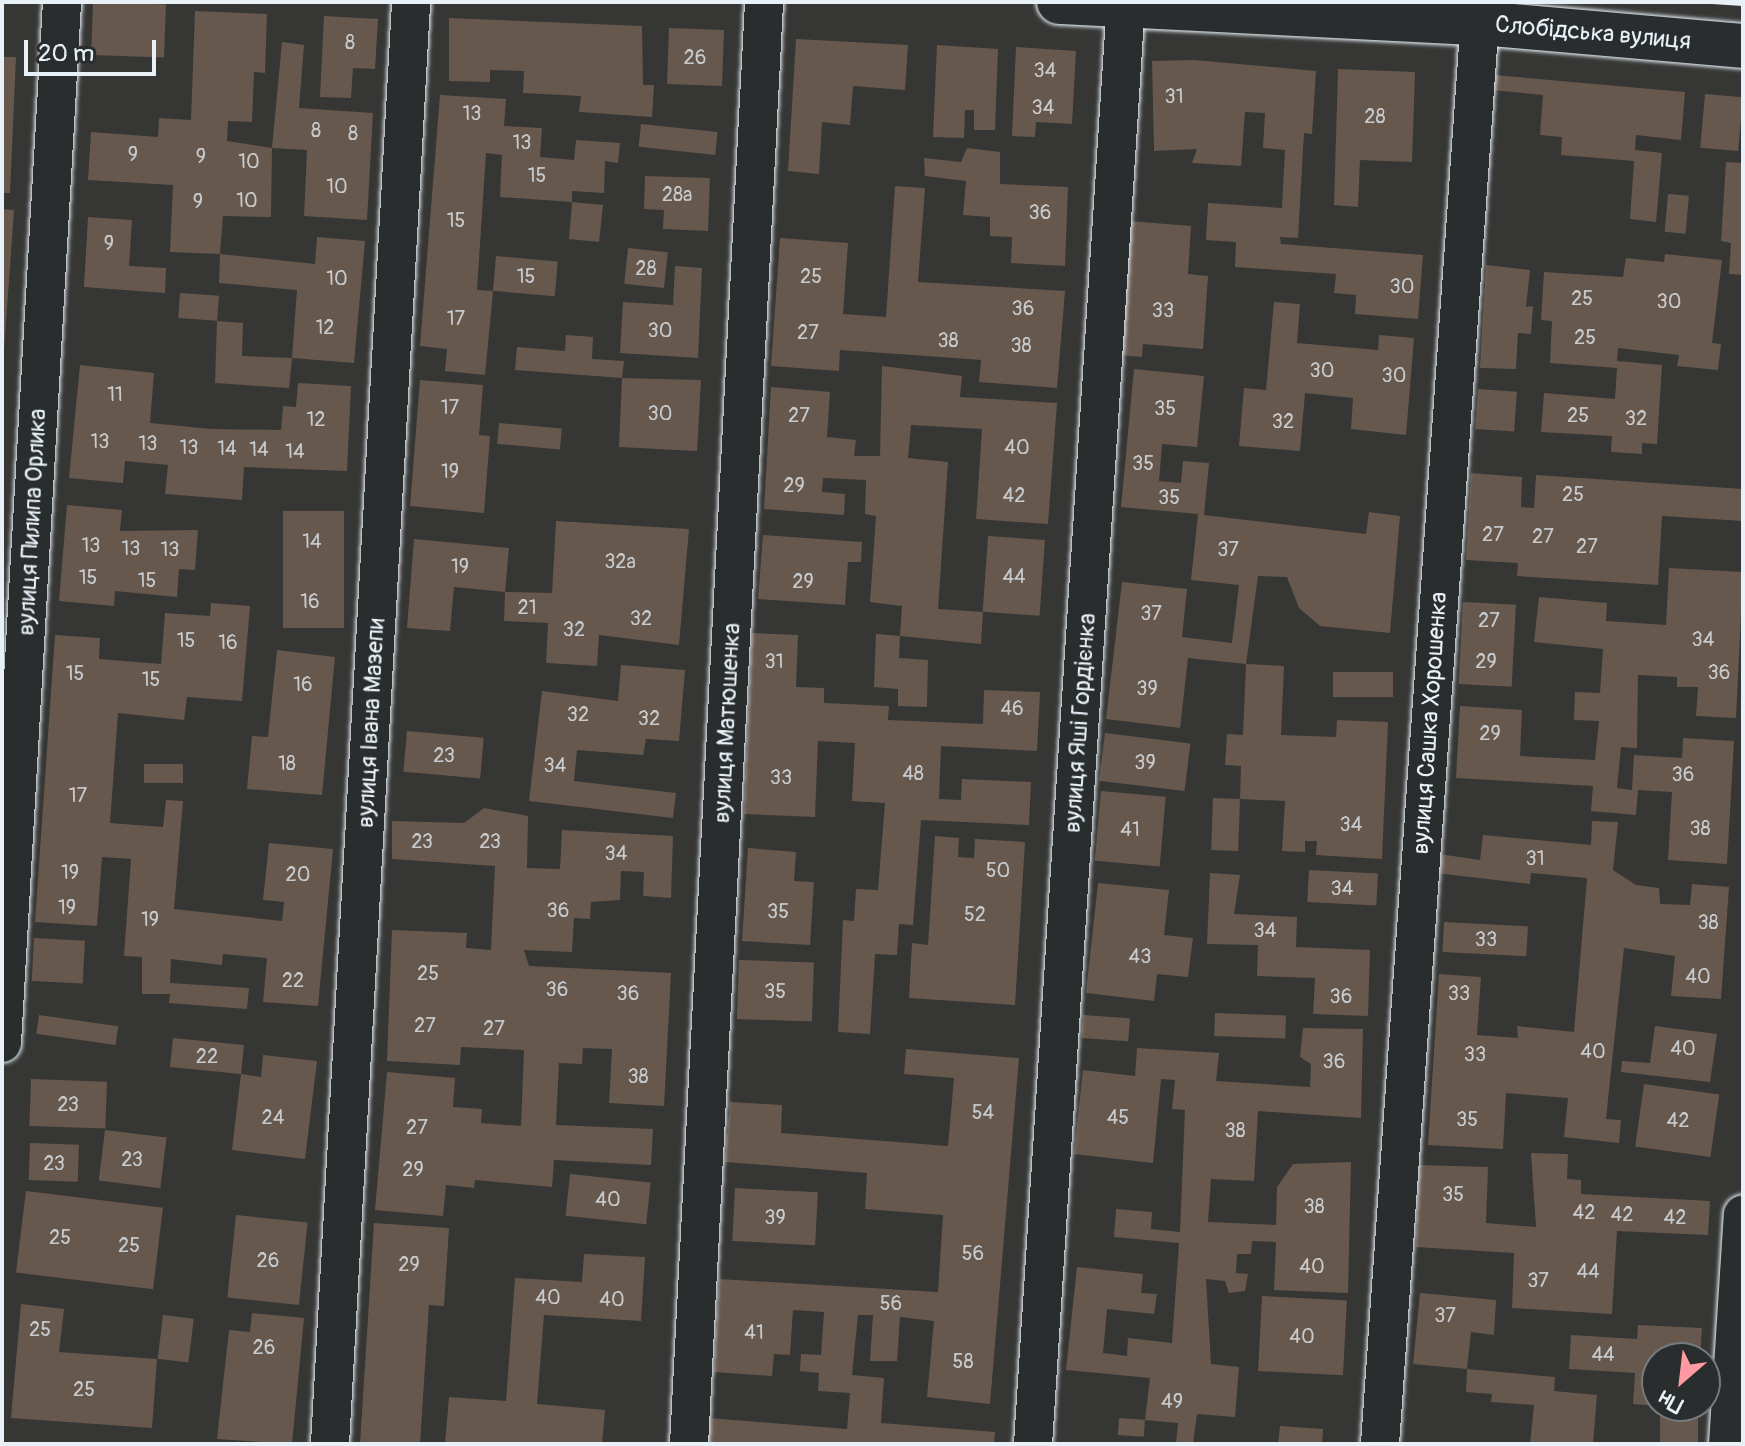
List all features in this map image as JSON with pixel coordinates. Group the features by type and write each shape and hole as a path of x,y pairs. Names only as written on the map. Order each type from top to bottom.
{"main road":[{"name":"Слобідська вулиця","path":"1059,2 1480,12 1743,46"}],"street":[{"name":"вулиця Пилипа Орлика","path":"2,1043 62,2"},
{"name":"вулиця Івана Мазепи","path":"330,1444 411,2"},
{"name":"вулиця Матюшенка","path":"689,1444 764,2"},
{"name":"вулиця Яші Гордієнка","path":"1033,1444 1126,4"},
{"name":"вулиця Сашка Хорошенка","path":"1380,1444 1480,12"},
{"path":"1728,1444 1743,1214"}],"building":[{"path":"93,2 166,5 164,58 91,55"},
{"path":"195,11 267,14 265,73 254,72 252,122 228,121 227,141 272,148 271,217 223,216 220,254 170,252 173,185 88,180 91,132 158,137 159,118 191,120"},
{"path":"324,16 378,19 375,69 353,68 351,98 320,97"},
{"path":"449,18 642,26 643,85 654,85 652,117 579,112 581,96 523,93 524,71 490,70 490,82 449,81"},
{"path":"669,28 724,30 722,86 667,84"},
{"path":"796,39 908,45 905,90 853,86 850,125 822,122 819,174 788,171"},
{"path":"282,42 304,45 299,108 373,113 367,220 304,216 307,150 272,148"},
{"path":"937,45 998,49 995,130 974,130 974,110 965,110 964,138 933,137"},
{"path":"1016,47 1076,51 1072,124 1036,122 1035,137 1012,136"},
{"path":"2,57 16,57 10,193 2,193"},
{"path":"1194,60 1316,71 1312,134 1304,133 1298,238 1280,237 1281,244 1423,255 1418,319 1355,314 1356,295 1334,293 1336,274 1235,267 1236,242 1206,240 1208,203 1282,208 1285,150 1263,148 1265,113 1245,112 1241,166 1192,163 1197,149 1154,151 1152,61"},
{"path":"1338,69 1415,72 1412,162 1360,160 1358,207 1334,205"},
{"path":"1494,75 1685,92 1681,140 1636,135 1635,150 1662,153 1656,222 1630,219 1634,161 1561,155 1562,137 1540,135 1543,95 1492,90"},
{"path":"1705,94 1743,97 1738,151 1700,148"},
{"path":"440,95 506,99 504,126 542,128 540,157 574,160 576,140 620,143 618,163 605,161 604,193 572,191 572,202 500,197 502,155 486,153 477,290 493,291 485,375 445,371 447,349 420,346"},
{"path":"641,124 718,132 715,155 639,147"},
{"path":"967,148 1000,152 1000,184 1068,187 1065,266 1011,263 1012,237 990,236 990,217 963,215 966,181 925,176 924,158 961,162"},
{"path":"1726,162 1743,163 1743,275 1729,274 1731,243 1721,241"},
{"path":"645,176 710,178 708,231 663,229 664,210 644,209"},
{"path":"895,186 925,188 918,282 1065,291 1057,388 979,382 981,360 840,350 839,371 771,366 780,238 848,243 843,314 886,317"},
{"path":"1668,194 1689,196 1686,234 1665,232"},
{"path":"572,202 603,205 599,242 569,239"},
{"path":"2,209 14,210 4,350 2,349"},
{"path":"88,217 132,220 129,266 166,268 165,293 84,287"},
{"path":"1128,221 1191,226 1188,274 1208,276 1203,349 1143,344 1142,357 1118,355"},
{"path":"317,237 365,241 354,363 292,358 297,290 219,283 220,254 315,264"},
{"path":"628,248 668,252 664,288 624,284"},
{"path":"1665,254 1722,260 1712,343 1721,344 1718,370 1677,366 1679,355 1618,348 1617,361 1662,365 1657,444 1642,443 1642,454 1611,452 1612,436 1541,432 1544,393 1615,399 1617,368 1550,363 1552,321 1541,320 1544,272 1623,277 1626,258 1664,262"},
{"path":"496,256 558,261 555,296 493,291"},
{"path":"1486,265 1530,270 1526,307 1533,306 1531,334 1518,333 1516,369 1480,368"},
{"path":"675,266 702,268 698,358 620,353 623,302 673,305"},
{"path":"180,293 219,296 217,321 178,318"},
{"path":"1274,302 1300,304 1297,343 1378,350 1379,335 1414,338 1406,435 1351,429 1353,398 1305,393 1300,451 1239,446 1244,388 1266,390"},
{"path":"217,321 243,323 242,356 292,358 289,388 215,383"},
{"path":"566,335 593,337 592,359 624,361 622,378 515,370 517,347 565,351"},
{"path":"80,365 154,373 150,423 211,429 281,430 283,406 296,407 298,383 351,386 347,471 244,467 242,500 165,494 168,465 125,461 123,483 69,478"},
{"path":"882,366 962,376 960,397 1057,403 1048,524 976,519 982,429 911,425 908,458 948,462 938,609 983,612 981,644 900,636 902,606 870,602 876,516 865,514 866,480 823,478 822,492 845,494 844,515 764,509 771,387 830,392 827,437 856,440 854,456 880,456"},
{"path":"1134,369 1204,376 1197,447 1162,444 1159,481 1181,483 1183,461 1209,463 1204,515 1366,534 1369,512 1400,516 1390,633 1320,626 1299,608 1287,577 1258,576 1246,664 1188,658 1180,728 1106,719 1122,582 1187,589 1182,637 1232,643 1239,585 1191,580 1198,514 1121,507"},
{"path":"622,378 701,380 697,451 619,447"},
{"path":"420,380 483,385 479,435 490,436 484,513 410,506"},
{"path":"1478,389 1517,392 1514,432 1475,429"},
{"path":"499,423 562,428 560,449 497,444"},
{"path":"1471,473 1522,477 1521,507 1534,508 1536,475 1743,489 1743,521 1662,516 1658,585 1517,576 1518,563 1466,560"},
{"path":"67,505 122,510 120,531 198,530 195,570 179,569 177,597 115,591 114,606 59,601"},
{"path":"283,511 344,511 344,628 283,628"},
{"path":"556,521 689,529 679,645 599,635 597,666 546,663 548,623 504,621 505,592 552,593"},
{"path":"763,535 862,542 861,562 848,562 845,605 758,599"},
{"path":"988,536 1045,540 1040,616 983,612"},
{"path":"414,539 509,548 505,592 454,587 450,631 407,628"},
{"path":"1669,568 1743,572 1736,718 1696,716 1698,687 1677,687 1677,677 1638,675 1637,748 1621,747 1617,788 1632,790 1634,755 1682,758 1683,738 1734,741 1727,864 1668,860 1672,792 1638,790 1636,815 1591,811 1593,786 1456,778 1460,706 1522,710 1520,756 1595,760 1599,721 1574,720 1575,692 1600,693 1603,649 1534,642 1539,597 1607,603 1606,621 1666,625"},
{"path":"1463,602 1516,605 1512,687 1459,684"},
{"path":"211,603 250,606 242,701 187,697 184,720 118,713 110,823 163,827 166,800 183,801 174,909 282,921 284,902 263,900 269,843 333,849 318,1006 263,1002 267,958 223,954 222,965 171,959 170,983 249,988 247,1009 169,1003 170,994 142,994 142,957 124,956 131,859 102,857 97,926 35,922 55,635 100,638 99,659 161,664 165,613 210,616"},
{"path":"752,633 798,635 796,687 824,688 824,703 889,706 888,720 983,724 984,690 1040,692 1037,751 941,746 939,799 961,800 962,779 1031,782 1029,825 921,820 913,925 899,924 897,955 875,954 870,1034 838,1032 843,920 854,921 856,889 878,890 885,803 852,801 855,743 818,741 815,817 744,814"},
{"path":"876,634 900,636 899,658 928,660 927,707 898,706 898,689 874,687"},
{"path":"277,650 335,657 322,795 247,789 252,736 268,737"},
{"path":"1246,664 1284,666 1281,735 1336,737 1337,720 1388,722 1382,859 1316,855 1317,841 1305,841 1305,852 1282,851 1285,801 1240,799 1241,766 1225,765 1227,734 1243,735"},
{"path":"621,665 685,670 679,741 646,739 643,755 577,750 574,781 676,793 673,818 529,801 542,691 618,701"},
{"path":"1333,672 1393,672 1393,697 1333,697"},
{"path":"407,731 484,738 480,779 403,772"},
{"path":"1105,733 1190,743 1185,791 1099,781"},
{"path":"144,764 183,764 183,783 144,783"},
{"path":"1101,791 1166,797 1160,866 1095,861"},
{"path":"1213,798 1240,799 1238,851 1211,850"},
{"path":"484,808 528,816 527,868 560,869 562,830 673,836 671,898 643,896 644,872 621,871 620,900 591,902 590,919 574,918 572,952 524,950 529,966 671,973 664,1106 609,1103 612,1049 583,1048 582,1064 559,1063 556,1125 653,1129 651,1165 554,1160 552,1187 475,1180 474,1188 446,1185 443,1216 375,1210 387,1072 455,1078 453,1107 482,1109 481,1123 521,1126 524,1050 461,1047 460,1065 387,1061 392,930 467,933 466,948 491,950 495,866 392,859 392,821 464,823"},
{"path":"1592,821 1618,822 1613,870 1636,885 1659,888 1660,904 1690,905 1692,884 1729,887 1721,999 1671,996 1675,956 1624,948 1606,1119 1621,1120 1619,1143 1564,1137 1568,1098 1506,1093 1503,1149 1428,1145 1439,974 1481,977 1477,1035 1518,1038 1517,1026 1574,1032 1587,878 1531,873 1530,884 1436,873 1439,854 1480,860 1483,835 1591,845"},
{"path":"935,836 959,838 958,857 974,858 975,839 1025,842 1015,1005 909,998 912,943 928,945"},
{"path":"748,848 796,852 794,881 814,882 810,945 742,941"},
{"path":"1309,870 1378,874 1376,906 1307,902"},
{"path":"1210,873 1240,875 1234,914 1297,917 1296,947 1370,950 1368,1016 1313,1014 1315,978 1257,976 1258,945 1207,944"},
{"path":"1098,883 1169,890 1164,935 1193,938 1188,977 1157,974 1154,1001 1086,993"},
{"path":"1444,922 1528,926 1526,956 1442,952"},
{"path":"34,938 85,941 83,984 32,981"},
{"path":"739,960 814,963 812,1022 737,1019"},
{"path":"1215,1013 1286,1015 1285,1038 1214,1036"},
{"path":"39,1015 118,1026 116,1045 36,1034"},
{"path":"1083,1015 1130,1018 1128,1041 1081,1038"},
{"path":"1655,1026 1717,1034 1710,1082 1621,1072 1622,1061 1650,1063"},
{"path":"1303,1028 1363,1029 1361,1118 1258,1111 1254,1181 1211,1179 1208,1222 1276,1225 1277,1187 1293,1164 1351,1162 1348,1293 1274,1290 1276,1242 1252,1241 1251,1254 1237,1254 1236,1273 1248,1274 1245,1291 1229,1293 1225,1281 1206,1279 1211,1364 1239,1367 1235,1417 1197,1414 1193,1444 1176,1444 1178,1423 1145,1420 1150,1378 1066,1370 1077,1267 1143,1274 1141,1293 1157,1294 1154,1314 1107,1309 1103,1353 1127,1356 1128,1338 1172,1343 1179,1243 1114,1237 1116,1209 1152,1212 1151,1229 1180,1232 1185,1110 1172,1109 1175,1080 1161,1079 1153,1163 1074,1154 1083,1070 1135,1076 1137,1048 1219,1053 1216,1081 1310,1087 1311,1064 1300,1057"},
{"path":"173,1038 244,1045 241,1074 170,1067"},
{"path":"906,1049 1019,1058 990,1404 927,1397 934,1321 900,1317 897,1361 870,1361 873,1315 858,1315 852,1375 884,1378 881,1423 995,1432 994,1444 707,1444 709,1418 847,1429 850,1393 818,1391 819,1373 800,1371 801,1354 821,1355 824,1312 793,1310 790,1355 774,1354 772,1376 714,1372 719,1279 938,1292 943,1215 865,1209 867,1173 725,1162 730,1102 782,1105 781,1133 948,1146 954,1078 904,1074"},
{"path":"263,1055 317,1061 305,1159 232,1150 241,1074 261,1077"},
{"path":"31,1079 107,1082 105,1129 29,1126"},
{"path":"1644,1084 1719,1095 1710,1157 1635,1146"},
{"path":"105,1130 167,1138 160,1188 99,1181"},
{"path":"30,1143 79,1145 78,1182 29,1180"},
{"path":"1531,1153 1568,1154 1567,1179 1581,1180 1581,1194 1710,1201 1708,1235 1617,1231 1612,1314 1512,1308 1514,1253 1416,1247 1419,1165 1488,1167 1486,1223 1536,1227"},
{"path":"570,1174 651,1182 646,1224 566,1216"},
{"path":"735,1188 818,1192 815,1245 732,1241"},
{"path":"26,1191 163,1208 153,1289 16,1272"},
{"path":"236,1215 308,1223 299,1305 227,1298"},
{"path":"374,1223 449,1228 444,1306 429,1305 420,1444 360,1444"},
{"path":"584,1254 645,1257 641,1321 544,1315 537,1404 605,1410 602,1444 445,1444 449,1397 506,1401 515,1278 582,1282"},
{"path":"1420,1293 1496,1300 1494,1335 1471,1332 1467,1369 1413,1364"},
{"path":"1262,1296 1347,1300 1343,1375 1258,1371"},
{"path":"21,1304 64,1309 59,1352 157,1359 152,1428 11,1418"},
{"path":"252,1313 304,1318 292,1444 217,1439 229,1330 250,1332"},
{"path":"163,1315 194,1319 188,1362 158,1359"},
{"path":"1638,1325 1702,1328 1701,1342 1641,1342 1641,1405 1633,1404 1635,1373 1569,1369 1571,1335 1637,1339"},
{"path":"1467,1369 1555,1377 1554,1391 1597,1395 1593,1444 1530,1444 1534,1405 1491,1402 1492,1394 1466,1392"},
{"path":"1119,1418 1145,1420 1144,1437 1118,1435"},
{"path":"1660,1422 1698,1422 1698,1444 1660,1444"},
{"path":"1280,1426 1323,1429 1322,1444 1278,1444"}],"tram line":[{"path":"1697,2 1743,5"}]}
